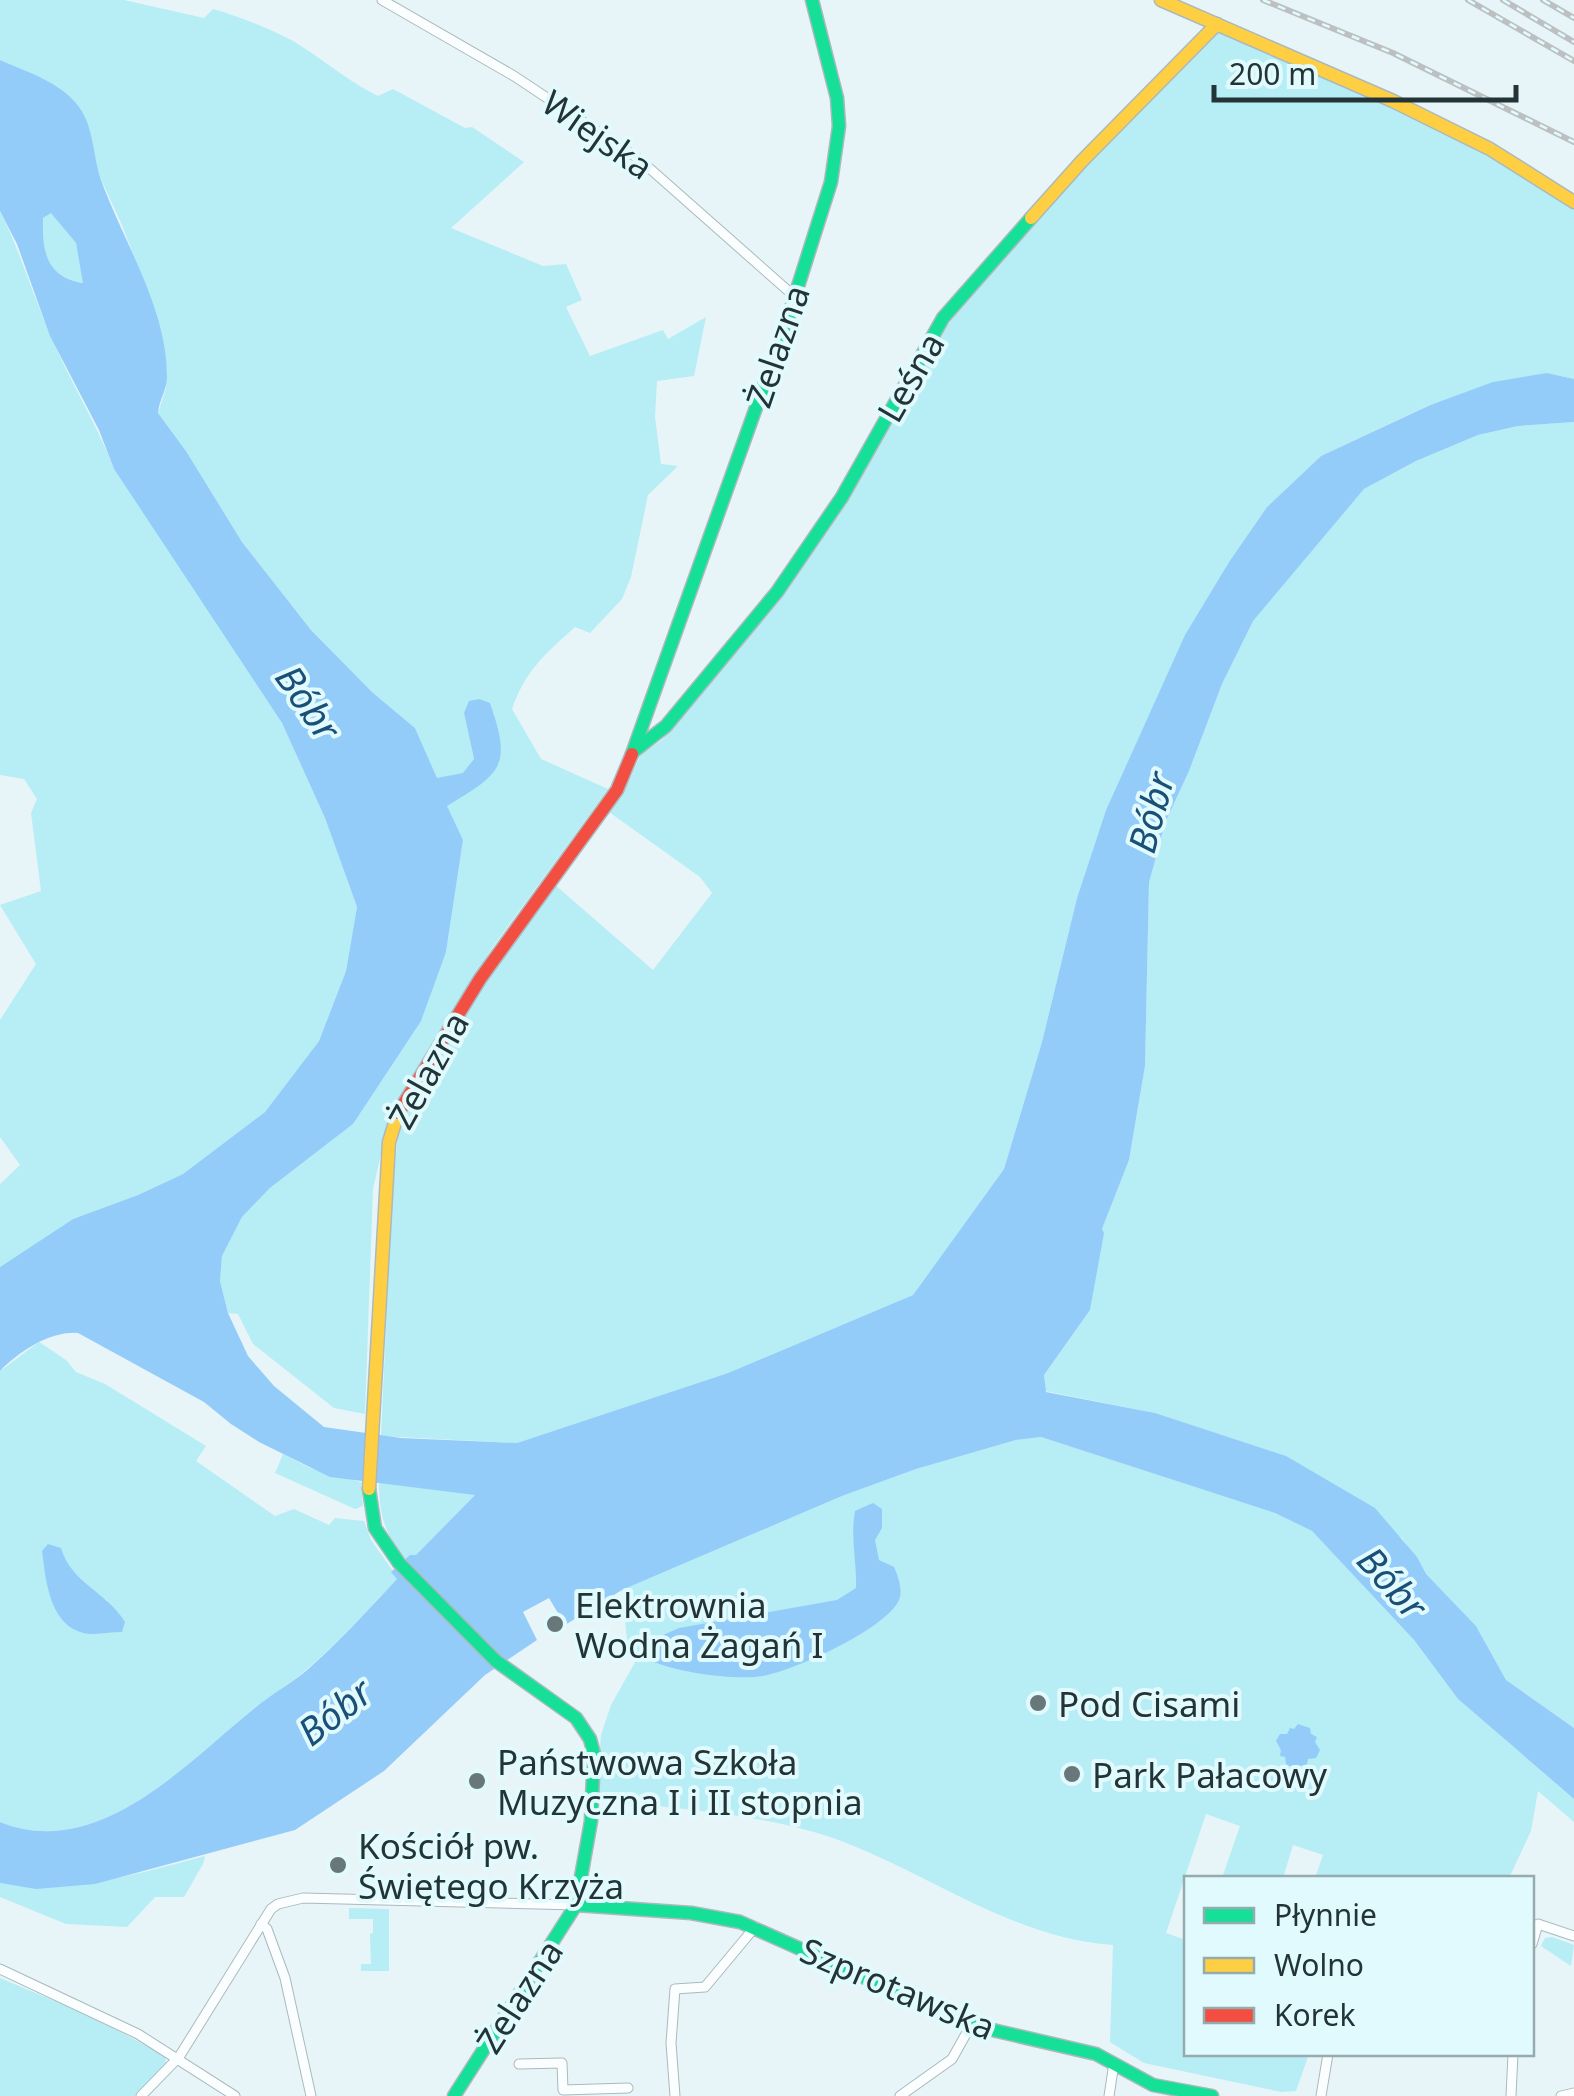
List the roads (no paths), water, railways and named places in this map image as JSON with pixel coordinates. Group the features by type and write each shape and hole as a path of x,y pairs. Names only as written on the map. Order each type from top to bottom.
{"street":[{"name":"Wiejska","path":"382,0 514,76 639,159 794,296"},
{"path":"1161,0 1392,101 1490,149 1574,202"},
{"name":"Żelazna","path":"454,2096 576,1905 594,1781 591,1739 568,1711 503,1666 399,1564 377,1535 369,1496 386,1172 393,1121 480,979 617,790 633,752 827,199 839,126 834,73 813,1"},
{"name":"Leśna","path":"633,752 666,726 786,580 842,497 943,318 1082,161 1217,24"},
{"name":"Szprotawska","path":"142,2096 179,2058 271,1909 303,1898 576,1905 707,1915 755,1927 971,2025 1096,2054 1153,2085 1212,2096"},
{"path":"261,1924 267,1928 285,1978 310,2096"},
{"path":"1534,1937 1538,1924 1574,1936"},
{"name":"Szprotawska","path":"675,2096 671,2042 675,1989 705,1987 755,1927"},
{"path":"0,1969 138,2034 235,2096"},
{"path":"900,2096 952,2058 971,2025"},
{"path":"1321,2096 1328,2056"},
{"path":"1511,2096 1513,2056"},
{"path":"519,2064 562,2063 563,2090 611,2093 628,2088"},
{"path":"1110,2096 1114,2063"},
{"path":"1561,2096 1574,2093"}],"water":[{"name":"Bóbr","path":"0,60 53,84 72,98 84,115 101,180 160,326 167,377 158,413 242,542 311,630 372,692 415,728 437,778 463,773 474,759 464,713 469,701 490,703 497,724 501,755 491,776 447,806 463,840 446,952 421,1021 353,1124 270,1188 242,1217 222,1256 220,1281 228,1313 248,1356 274,1386 324,1427 401,1438 517,1443 728,1373 913,1295 1004,1169 1042,1042 1077,898 1106,810 1185,635 1267,507 1321,456 1428,406 1493,382 1547,373 1574,379 1574,422 1518,426 1478,435 1416,461 1364,489 1253,621 1222,684 1165,823 1149,883 1145,1066 1129,1160 1102,1229 1090,1310 1044,1375 1046,1392 1155,1413 1286,1456 1375,1508 1417,1557 1426,1574 1476,1626 1506,1680 1574,1728 1574,1799 1458,1699 1414,1640 1312,1531 1275,1513 1041,1437 1016,1440 916,1469 842,1496 622,1590 565,1625 549,1598 523,1612 537,1640 485,1675 384,1771 295,1830 95,1884 36,1889 0,1883 0,1822 37,1831 72,1829 106,1818 171,1778 318,1660 397,1579 391,1572 410,1555 416,1555 475,1495 330,1477 259,1442 204,1402 78,1333 57,1335 36,1344 0,1371 0,1267 73,1219 183,1174 265,1112 319,1041 346,971 357,907 325,818 282,723 114,469 99,430 50,336 17,244 0,211","holes":["51,213 76,243 83,283 61,275 49,261 43,218"]},
{"path":"873,1503 882,1509 882,1528 875,1540 879,1560 894,1567 900,1590 893,1609 879,1622 812,1659 755,1677 701,1674 649,1660 646,1649 651,1637 679,1628 837,1600 856,1588 855,1511"},
{"path":"48,1544 61,1548 73,1570 117,1612 125,1622 122,1632 90,1634 66,1624 48,1590 42,1551"},
{"path":"1298,1724 1310,1728 1320,1750 1307,1764 1293,1768 1280,1756 1276,1741 1280,1734 1287,1734"}],"railway":[{"path":"1263,0 1393,53 1574,142"},
{"path":"1468,0 1574,61"},
{"path":"1503,0 1574,42"},
{"path":"1543,0 1574,18"}],"place":[{"name":"Elektrownia Wodna Żagań I","path":"555,1624"},
{"name":"Pod Cisami","path":"1038,1703"},
{"name":"Park Pałacowy","path":"1072,1774"},
{"name":"Państwowa Szkoła Muzyczna I i II stopnia","path":"477,1781"},
{"name":"Kościół pw. Świętego Krzyża","path":"338,1865"}]}
